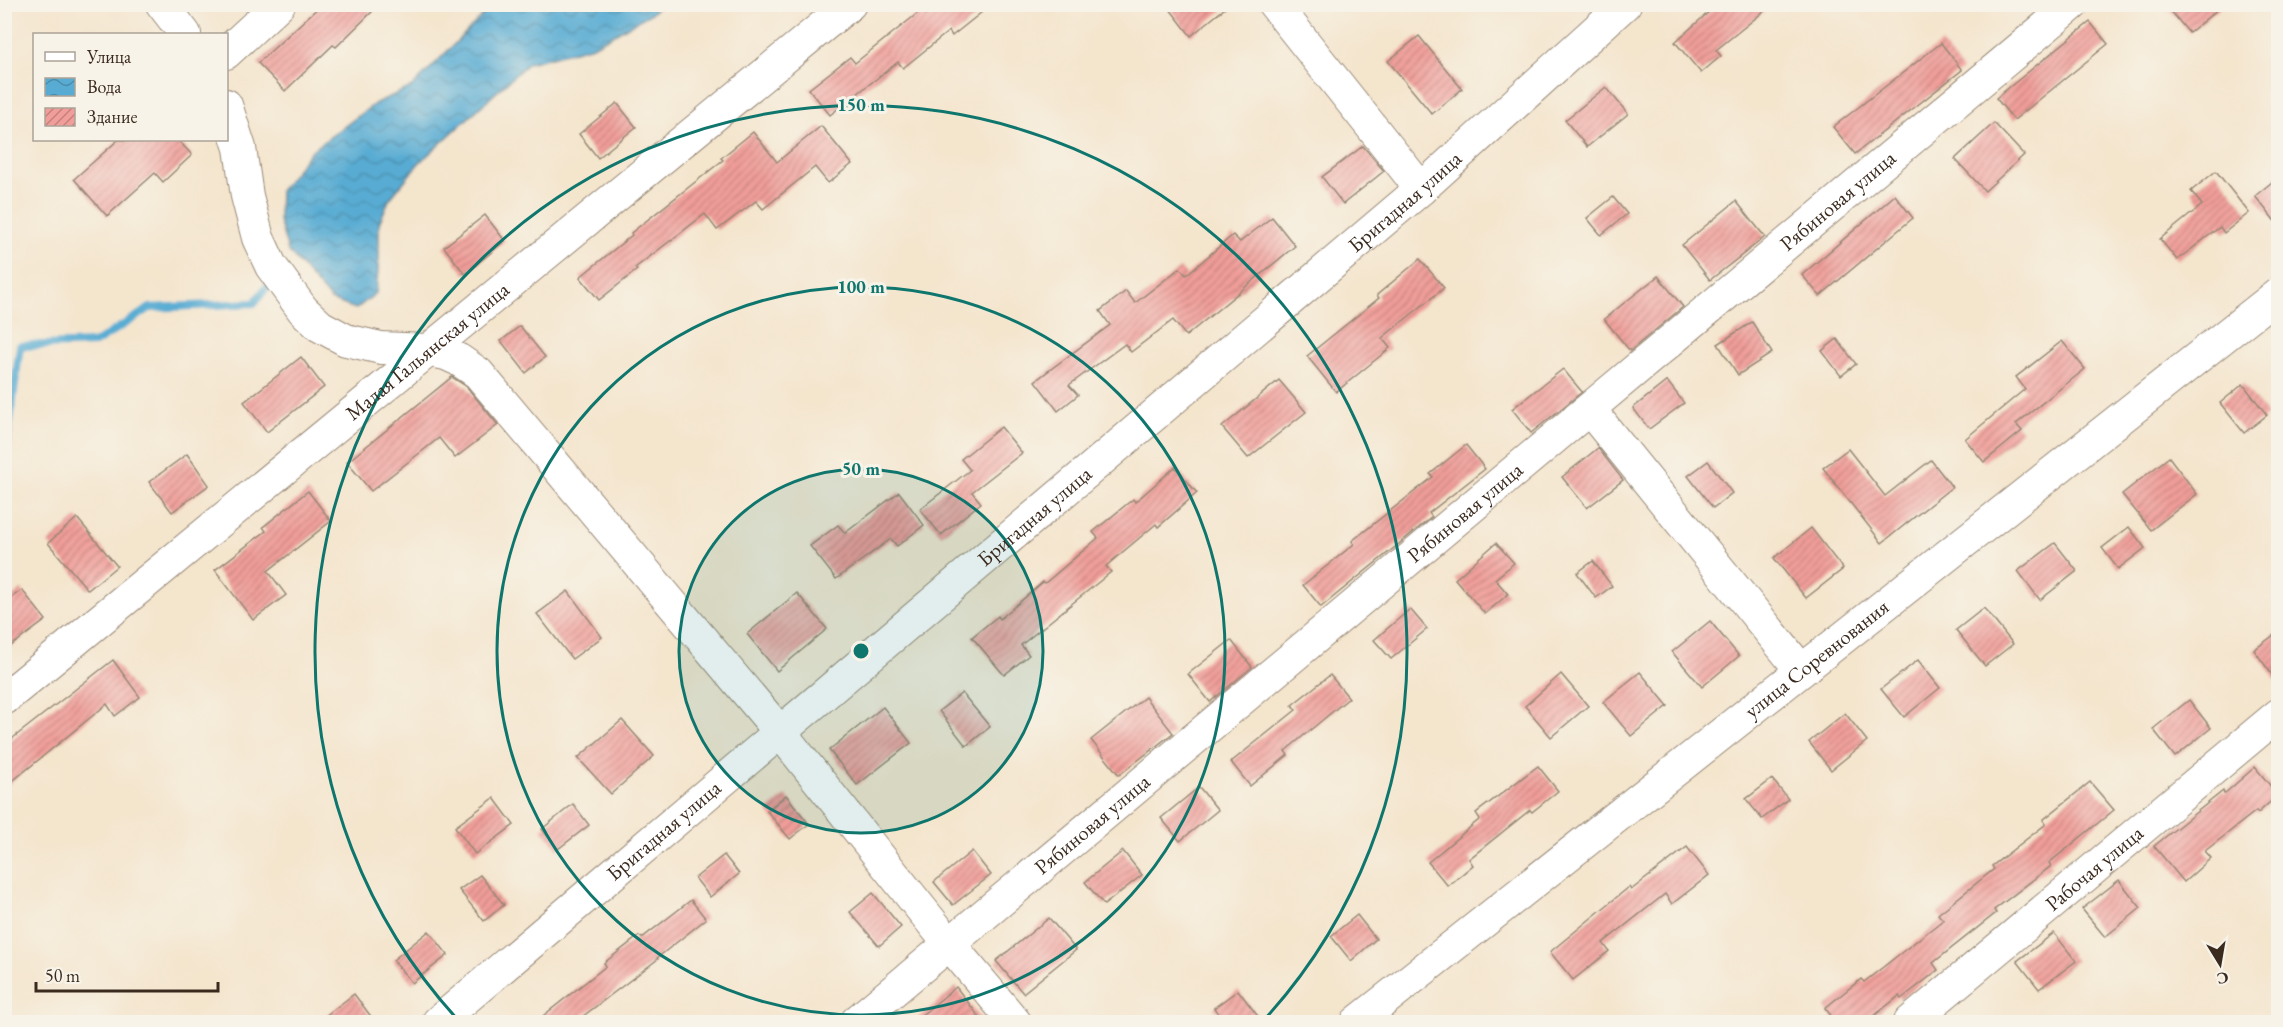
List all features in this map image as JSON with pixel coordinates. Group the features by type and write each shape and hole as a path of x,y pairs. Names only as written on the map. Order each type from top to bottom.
{"street":[{"path":"162,4 184,33"},
{"path":"228,51 279,4"},
{"name":"Малая Гальянская улица","path":"4,699 850,4"},
{"path":"1274,4 1421,189"},
{"name":"Бригадная улица","path":"438,1023 1421,189 1625,4"},
{"name":"Рябиновая улица","path":"856,1023 2073,4"},
{"path":"228,111 240,148 247,196 258,238 271,266 303,310 320,326 346,340 381,348 427,350 459,360 478,373 780,732 950,945 1016,1023"},
{"name":"улица Соревнования","path":"1357,1023 2278,294"},
{"path":"1590,410 1801,670"},
{"name":"Рабочая улица","path":"1910,1023 2278,715"}],"water":[{"path":"494,4 661,5 650,14 593,46 528,63 418,164 389,200 379,223 376,293 356,309 331,300 288,251 279,220 280,191 311,151 376,103 412,87"}],"building":[{"path":"322,4 380,4 336,47 333,45 285,91 258,63"},
{"path":"939,4 992,4 952,36 949,31 903,68 898,62 830,115 809,89 850,57 855,63 923,9 926,14"},
{"path":"1166,4 1230,4 1191,36"},
{"path":"1718,4 1773,4 1716,50 1721,56 1701,73 1675,42"},
{"path":"2165,4 2224,4 2189,33"},
{"path":"2090,22 2108,44 2014,120 1996,98"},
{"path":"1419,36 1462,89 1432,114 1388,61"},
{"path":"1941,43 1962,70 1855,154 1833,127"},
{"path":"1606,87 1628,114 1587,147 1565,120"},
{"path":"617,103 636,127 598,158 579,134"},
{"path":"1994,123 2024,155 1985,191 1955,159"},
{"path":"821,126 852,164 828,183 815,167 763,209 756,201 717,230 705,214 635,268 637,270 599,300 580,277 723,160 721,158 753,132 777,162"},
{"path":"117,141 179,141 192,155 163,182 155,173 107,216 74,179"},
{"path":"1363,146 1384,171 1343,204 1322,177"},
{"path":"2216,171 2249,213 2224,233 2220,227 2177,260 2160,239 2202,205 2191,191"},
{"path":"2278,177 2278,225 2255,196"},
{"path":"1895,195 1913,218 1820,296 1802,275"},
{"path":"1613,197 1627,214 1601,235 1587,218"},
{"path":"1736,201 1765,237 1710,280 1682,245"},
{"path":"485,215 505,241 465,274 444,247"},
{"path":"1272,217 1295,246 1186,336 1173,320 1131,352 1125,344 1069,385 1078,395 1058,411 1035,381 1110,325 1100,311 1126,291 1135,303 1180,268 1186,275 1233,235 1240,242"},
{"path":"1420,259 1444,288 1382,338 1390,348 1336,392 1307,356 1379,298 1377,295"},
{"path":"1658,276 1683,307 1630,351 1604,319"},
{"path":"1752,322 1772,353 1738,375 1718,344"},
{"path":"520,326 545,357 526,373 501,341"},
{"path":"1837,339 1856,364 1841,376 1822,351"},
{"path":"2062,341 2085,369 2016,424 2022,431 1984,462 1965,439 2025,389 2016,377"},
{"path":"301,357 324,387 267,432 244,402"},
{"path":"1563,369 1582,392 1531,433 1512,409"},
{"path":"452,377 466,386 498,425 455,458 439,438 371,491 347,462"},
{"path":"1279,380 1306,412 1248,458 1222,427"},
{"path":"1667,381 1684,403 1649,429 1633,408"},
{"path":"2243,384 2267,415 2244,433 2220,403"},
{"path":"1001,427 1022,453 972,492 981,503 941,535 920,509 970,470 961,459"},
{"path":"1466,445 1485,469 1429,513 1432,517 1321,607 1303,585 1354,544 1352,541 1433,477 1430,474"},
{"path":"1598,448 1623,480 1587,508 1562,477"},
{"path":"1848,449 1885,496 1931,460 1952,487 1882,543 1823,468"},
{"path":"187,454 209,485 172,512 149,482"},
{"path":"2169,457 2197,494 2151,530 2122,494"},
{"path":"1708,461 1732,493 1713,508 1688,476"},
{"path":"1175,467 1197,493 1158,527 1156,524 1106,566 1111,572 1021,645 1029,655 1004,675 972,637 998,616 1000,619 1043,582 1045,583 1098,538 1093,532 1133,499 1135,502"},
{"path":"308,491 331,521 268,571 286,595 253,620 215,570 266,531 263,527"},
{"path":"899,492 924,525 897,546 891,539 836,579 810,546 838,525 845,533"},
{"path":"77,518 117,566 88,590 48,543"},
{"path":"2129,527 2145,548 2118,569 2102,548"},
{"path":"1811,528 1843,569 1806,598 1774,558"},
{"path":"1496,543 1514,563 1495,579 1508,594 1485,614 1455,579"},
{"path":"2055,543 2077,571 2040,600 2018,571"},
{"path":"1593,561 1612,586 1596,598 1577,573"},
{"path":"22,590 46,620 4,651 4,603"},
{"path":"568,591 602,637 572,659 537,614"},
{"path":"797,593 827,629 777,671 747,634"},
{"path":"1984,608 2013,644 1985,666 1956,630"},
{"path":"1410,609 1427,629 1391,659 1374,640"},
{"path":"1710,621 1739,656 1702,687 1672,652"},
{"path":"2278,632 2278,683 2254,650"},
{"path":"1231,640 1252,667 1210,702 1188,674"},
{"path":"113,660 140,697 115,716 107,704 4,788 4,745"},
{"path":"1918,660 1940,688 1904,717 1881,689"},
{"path":"1640,672 1668,706 1631,736 1603,702"},
{"path":"1561,674 1588,706 1551,737 1525,706"},
{"path":"1330,675 1349,698 1285,751 1288,755 1250,786 1231,762 1296,710 1292,705"},
{"path":"962,693 990,727 966,746 939,711"},
{"path":"1145,697 1173,733 1119,775 1091,740"},
{"path":"2189,700 2211,728 2175,757 2153,729"},
{"path":"883,707 911,743 857,785 829,750"},
{"path":"1845,713 1867,741 1831,770 1809,742"},
{"path":"622,720 654,756 611,794 578,758"},
{"path":"1538,766 1558,791 1532,812 1530,810 1469,859 1473,865 1448,886 1428,862 1480,819 1476,813"},
{"path":"2255,767 2278,795 2258,813 2256,811 2205,851 2211,858 2184,882 2154,846 2223,791 2224,794"},
{"path":"1772,779 1788,799 1762,819 1746,799"},
{"path":"2090,782 2114,810 2049,863 2051,866 1994,910 1996,913 1933,963 1938,970 1901,999 1899,996 1865,1023 1837,1023 1825,1008 1861,979 1864,982 1943,920 1938,914 1994,869 1992,866 2046,824 2043,820"},
{"path":"1199,787 1218,810 1180,841 1161,818"},
{"path":"786,795 809,824 790,839 767,811"},
{"path":"494,798 514,825 475,854 455,827"},
{"path":"573,804 589,825 558,849 542,829"},
{"path":"1687,847 1709,875 1672,904 1665,894 1603,943 1609,951 1573,980 1550,952 1629,887 1631,890"},
{"path":"972,851 991,875 953,905 934,882"},
{"path":"1123,851 1142,875 1104,905 1085,882"},
{"path":"724,855 739,874 710,897 695,878"},
{"path":"480,875 504,905 484,921 459,890"},
{"path":"2119,880 2141,908 2105,937 2082,909"},
{"path":"873,893 901,927 879,946 850,912"},
{"path":"691,900 706,919 658,959 574,1023 534,1023 606,966 604,963 639,936 642,938"},
{"path":"1357,915 1376,939 1351,961 1331,936"},
{"path":"1049,918 1076,950 1023,993 996,961"},
{"path":"429,931 448,955 412,983 393,960"},
{"path":"2054,933 2076,961 2039,989 2017,961"},
{"path":"956,987 984,1023 912,1023"},
{"path":"1238,990 1263,1023 1225,1023 1214,1008"},
{"path":"354,994 376,1023 316,1023"}],"waterway":[{"path":"4,465 20,346 95,343 150,308 254,303 267,287"}]}
